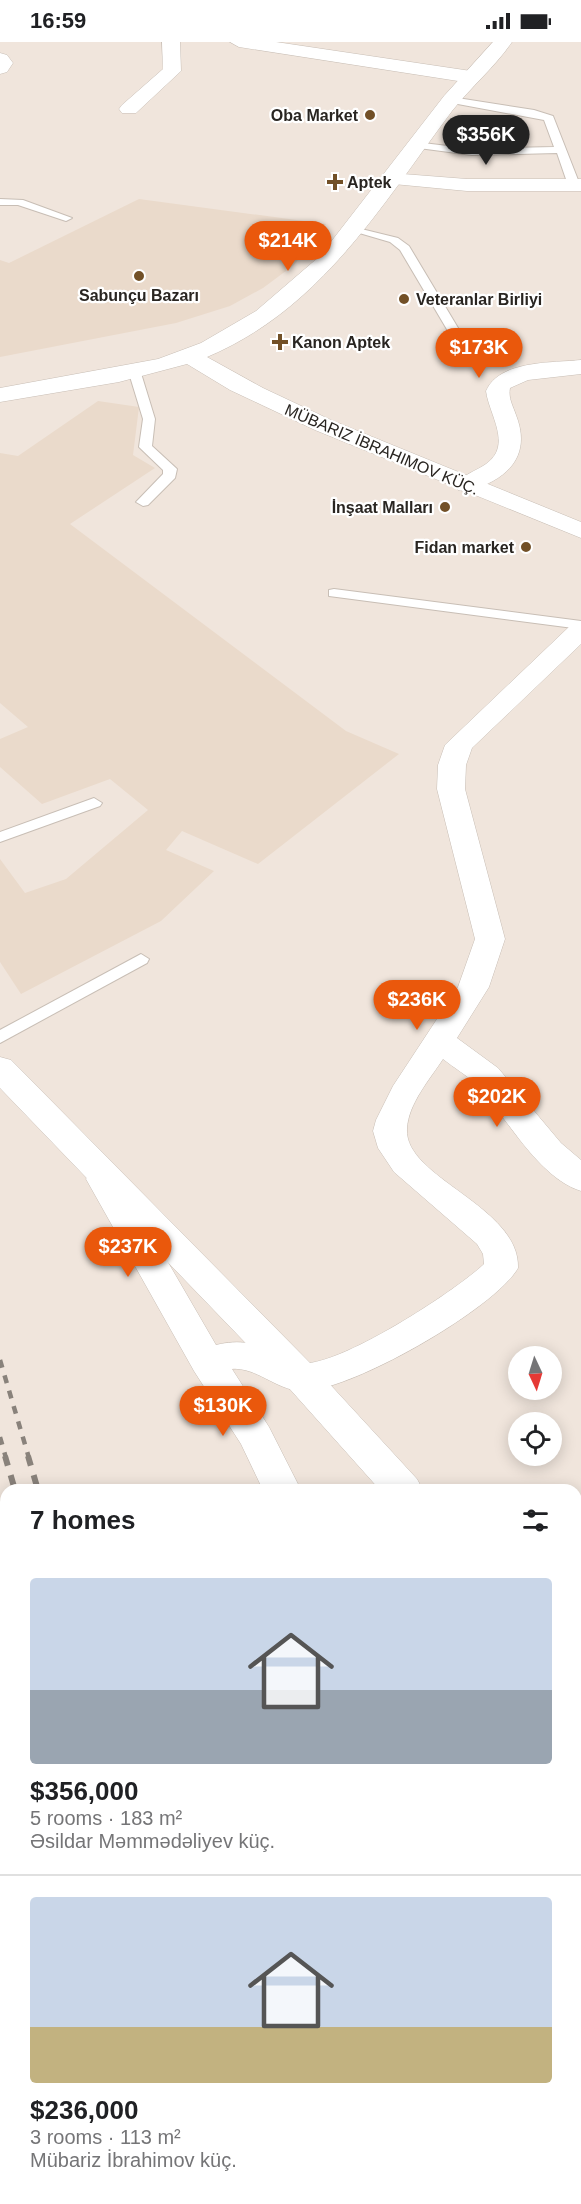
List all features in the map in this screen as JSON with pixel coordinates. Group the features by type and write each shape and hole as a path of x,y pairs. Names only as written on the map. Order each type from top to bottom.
{"street":[{"path":"129,109 172,71 171,42"},
{"path":"239,42 471,77"},
{"path":"0,394 134,370 189,356 254,322 283,301 328,261 415,145 451,100 503,42"},
{"path":"0,59 4,63 0,68"},
{"path":"390,179 467,185 577,185"},
{"name":"MÜBARIZ İBRAHIMOV KÜÇ.","path":"189,356 210,371 265,399 581,531"},
{"path":"467,485 505,459 511,446 511,429 497,394 498,386 509,378 581,367"},
{"path":"207,1361 235,1355 249,1356 301,1377 353,1364 388,1347 489,1280 501,1268 501,1252 489,1235 413,1172 396,1150 390,1130 396,1109 465,1001 486,961 490,939 451,789 452,765 459,746 581,628"},
{"path":"440,1041 487,1076 549,1151 581,1179"},
{"path":"0,1068 301,1377 399,1484"},
{"path":"96,1167 207,1361 256,1437 279,1484"}],"lane":[{"path":"451,100 543,115 549,118 577,185"},
{"path":"415,145 472,152 561,150"},
{"path":"0,202 19,202 66,218"},
{"path":"353,228 394,240 405,248 464,348"},
{"path":"134,370 149,419 145,447 170,469 170,475 143,502"},
{"path":"334,593 581,628"},
{"path":"0,819 4,835 94,803"},
{"path":"0,1037 141,958"}],"shaded area":[{"name":"Sabunçu Bazarı","path":"139,199 326,224 294,265 263,288 230,306 176,323 0,357 0,260 9,263"},
{"path":"98,401 139,407 133,455 155,468 70,524 346,731 399,754 258,864 182,831 166,850 214,871 161,921 21,994 0,962 0,859 25,893 66,879 148,810 110,779 42,804 0,767 0,739 28,727 0,703 0,453 18,456"}],"railway":[{"path":"0,1360 29,1458"},
{"path":"0,1437 6,1458"},
{"path":"5,1456 13,1484"},
{"path":"28,1456 36,1484"}],"place":[{"name":"Oba Market","path":"370,115"},
{"name":"Aptek","path":"335,182"},
{"name":"Sabunçu Bazarı","path":"139,276"},
{"name":"Veteranlar Birliyi","path":"404,299"},
{"name":"Kanon Aptek","path":"280,342"},
{"name":"İnşaat Malları","path":"445,507"},
{"name":"Fidan market","path":"526,547"}]}
